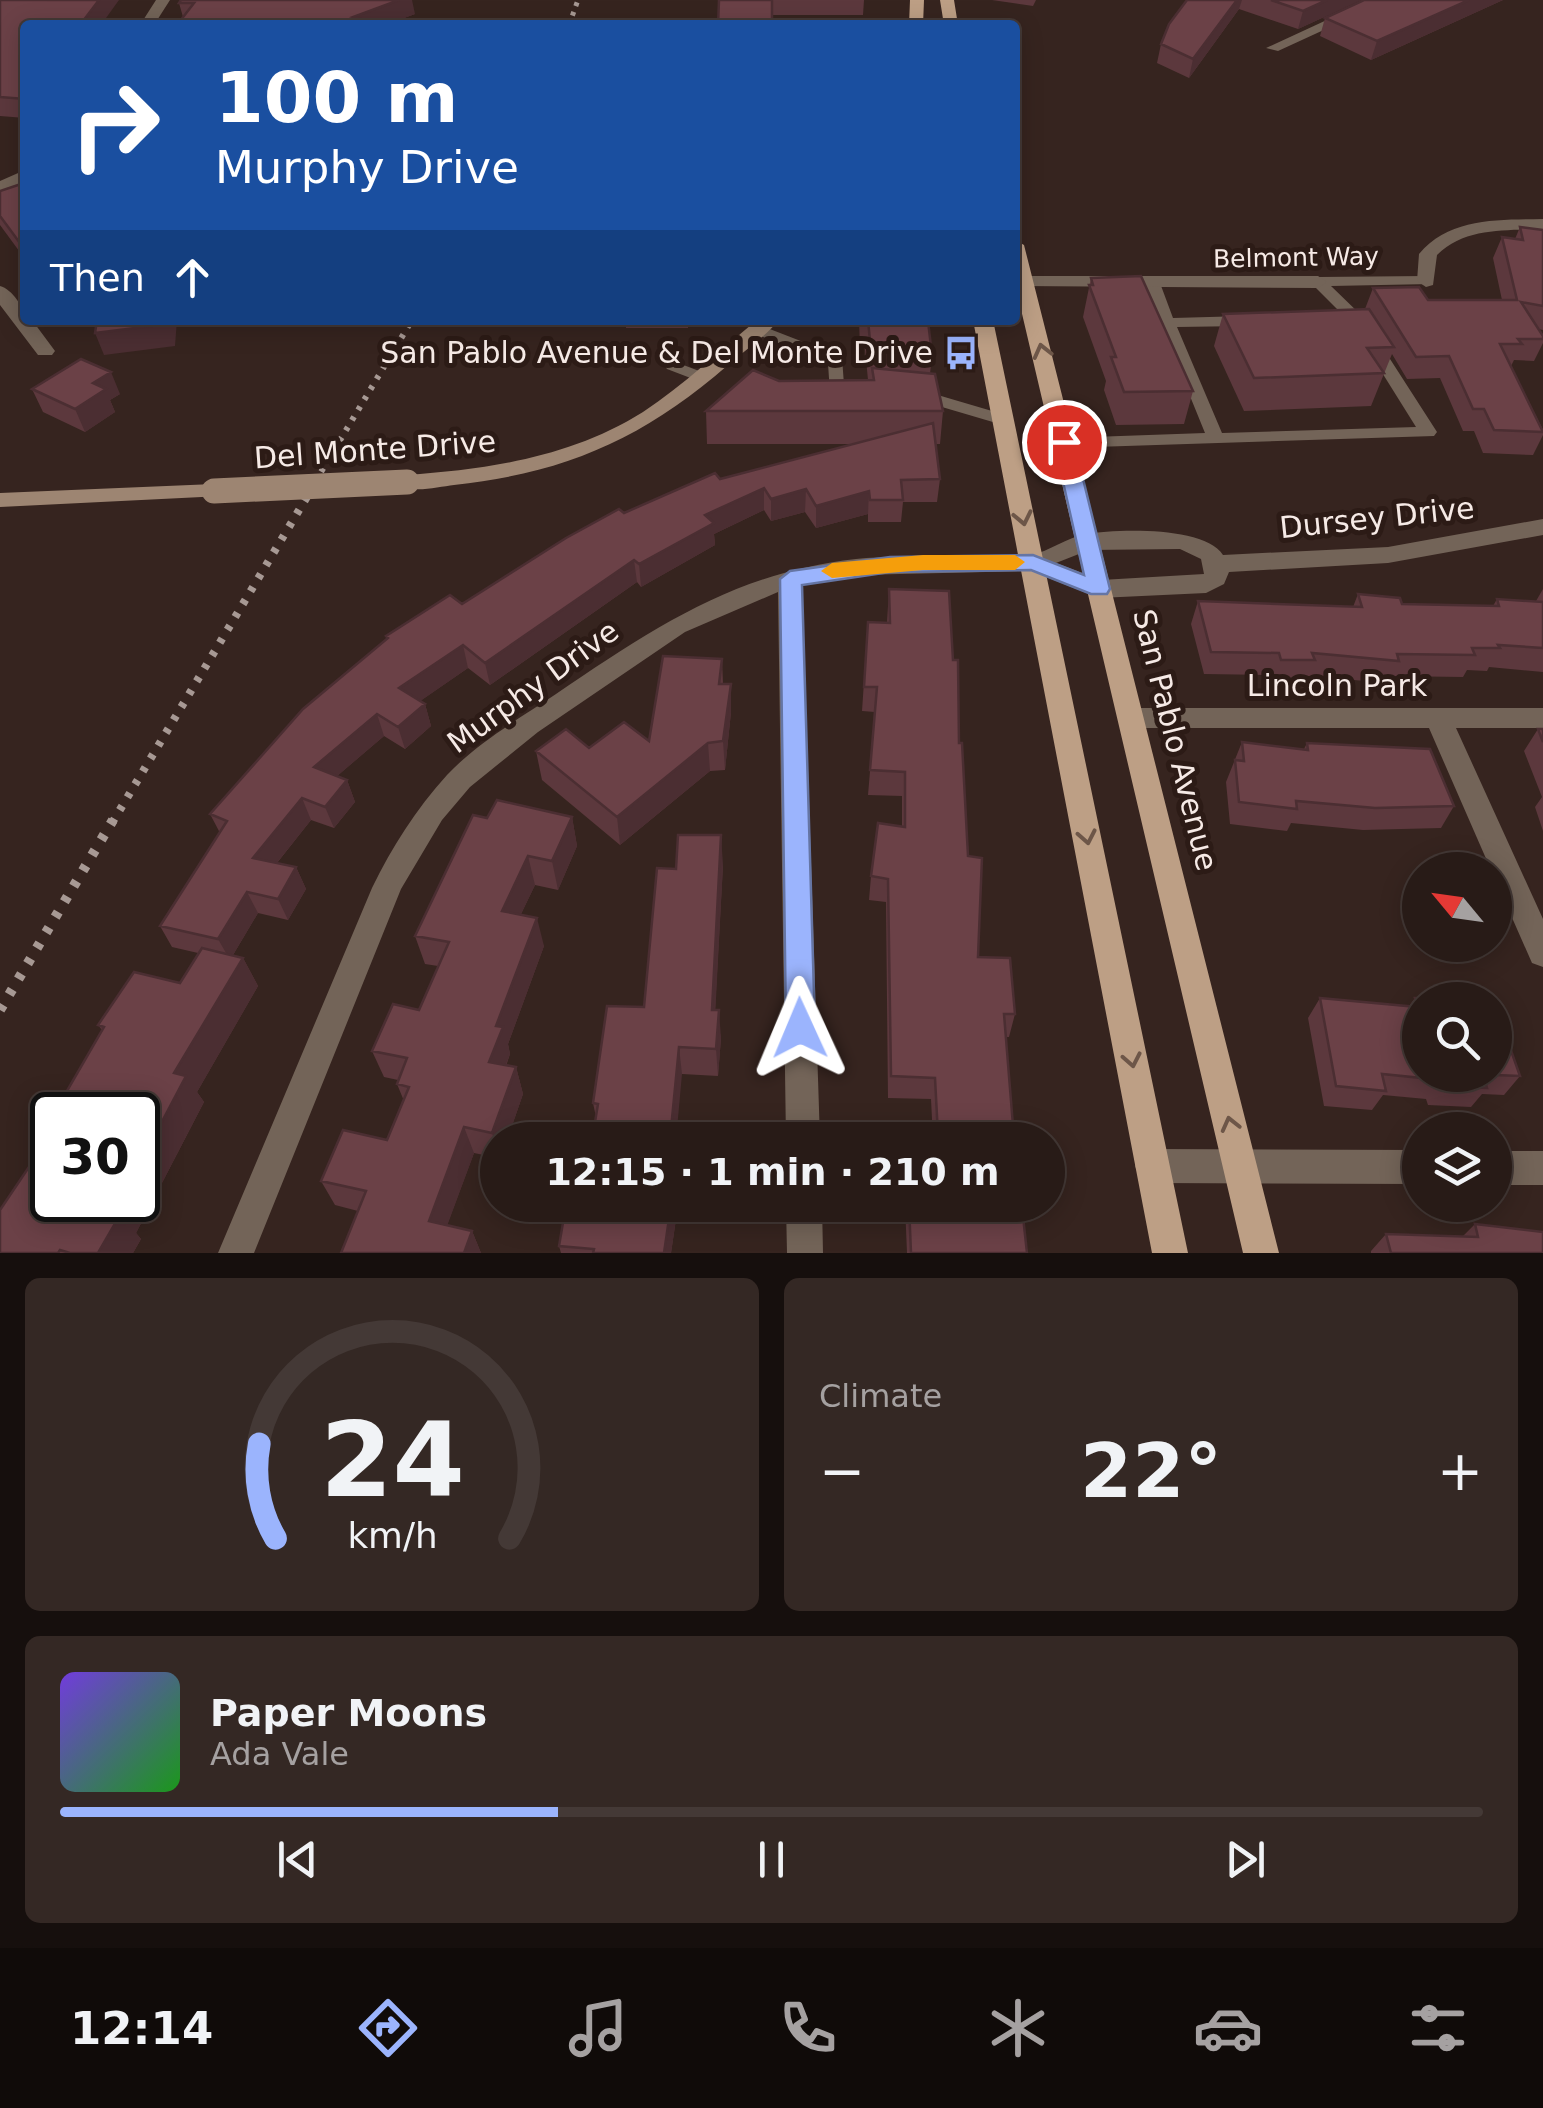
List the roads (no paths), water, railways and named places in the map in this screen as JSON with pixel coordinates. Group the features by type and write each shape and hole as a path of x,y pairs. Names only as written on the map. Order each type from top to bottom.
{"main road":[{"name":"San Pablo Avenue","path":"1020,282 1064,442 1261,1253"},
{"path":"984,325 1170,1253"}],"street":[{"path":"1273,48 1382,0"},
{"name":"Belmont Way","path":"1426,281 1428,254 1452,234 1482,226 1543,224"},
{"name":"Belmont Way","path":"1020,282 1318,282"},
{"path":"0,292 20,318"},
{"path":"25,325 45,351"},
{"name":"Del Monte Drive","path":"0,500 407,482 500,473 577,452 630,428 700,378 763,325"},
{"name":"Dursey Drive","path":"1217,564 1388,555 1543,527"},
{"path":"1087,542 1182,542 1204,550 1217,564 1218,574 1206,586 1099,589 1033,562 1087,542"},
{"name":"Murphy Drive","path":"236,1253 387,888 432,812 492,750 645,646 716,606 790,579 874,566 1033,562"},
{"path":"790,579 803,1122"},
{"name":"Lincoln Park","path":"1131,718 1543,718"},
{"path":"1438,718 1543,953"},
{"path":"1152,1166 1402,1167"},
{"path":"1512,1168 1543,1168"},
{"path":"804,1222 805,1253"}],"lane":[{"name":"Belmont Way","path":"1318,282 1426,281"},
{"path":"1064,442 1428,432 1357,320 1318,282"},
{"path":"1152,284 1216,438"},
{"path":"1338,320 1357,320"},
{"path":"1167,322 1262,321"},
{"path":"763,325 836,360 836,390 876,390"},
{"path":"674,366 700,378"},
{"path":"896,391 928,396 1003,420"}],"railway":[{"path":"571,20 578,0"},
{"path":"315,482 409,325"},
{"path":"112,823 317,480"},
{"path":"0,1010 113,820"}],"place":[{"name":"San Pablo Avenue & Del Monte Drive","path":"961,353"}]}
